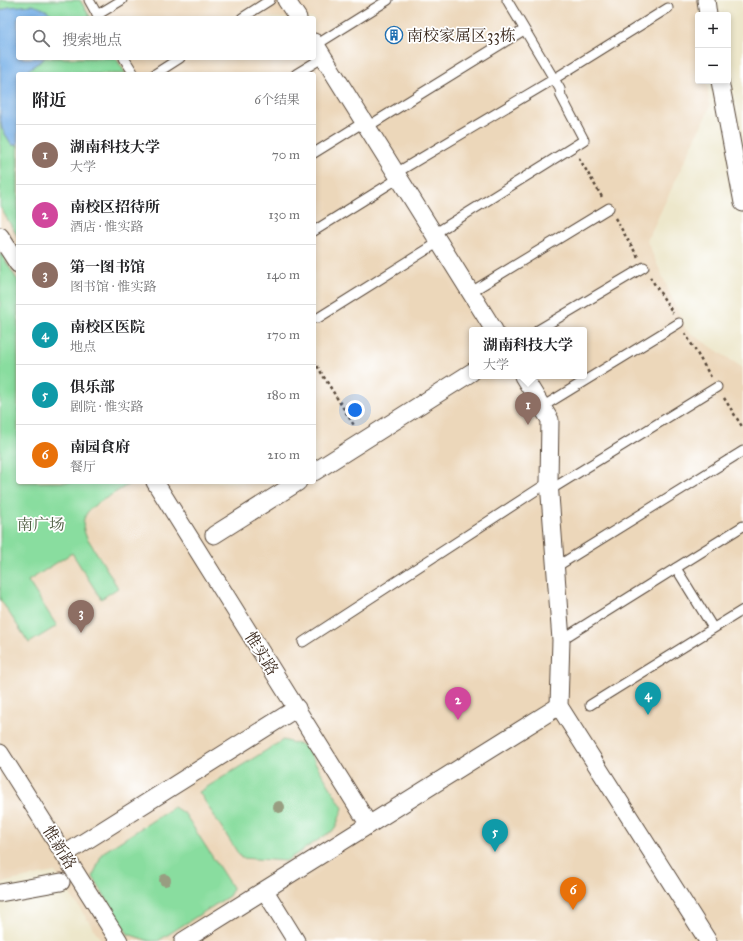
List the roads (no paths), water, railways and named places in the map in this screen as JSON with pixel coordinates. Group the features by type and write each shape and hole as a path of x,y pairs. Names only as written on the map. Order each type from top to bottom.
{"street":[{"path":"286,0 297,16"},
{"path":"706,0 708,12"},
{"path":"318,48 492,327"},
{"path":"721,84 743,203"},
{"path":"0,236 16,261"},
{"path":"316,471 469,374"},
{"path":"525,379 550,420 549,486 561,640 559,706 708,941"},
{"name":"惟实路","path":"156,484 369,825"},
{"path":"214,535 295,484"},
{"path":"183,941 559,706"},
{"path":"65,854 297,708"},
{"name":"惟新路","path":"0,753 119,941"},
{"path":"0,893 61,882"},
{"path":"265,891 296,941"}],"lane":[{"path":"89,0 97,16"},
{"path":"99,16 122,0"},
{"path":"245,16 270,0"},
{"path":"318,48 388,0"},
{"path":"318,318 584,140 561,96 560,89 507,0"},
{"path":"316,230 398,176 668,8"},
{"path":"316,152 366,125 524,30"},
{"path":"125,60 133,72"},
{"path":"158,72 177,60"},
{"path":"298,72 308,60"},
{"path":"470,292 609,208"},
{"path":"543,327 644,267"},
{"path":"542,407 679,323"},
{"path":"303,642 549,486 717,387"},
{"path":"556,567 743,451"},
{"path":"561,640 743,526"},
{"path":"676,568 713,628"},
{"path":"590,705 743,610"}],"water":[{"path":"32,5 42,8 53,16 16,16 16,60 42,60 28,70 28,72 16,72 16,145 12,145 2,129 0,116 0,11 9,7"}],"place":[{"name":"南校家属区33栋","path":"394,35"},
{"name":"湖南科技大学","path":"528,425"},
{"name":"第一图书馆","path":"81,633"},
{"name":"南校区医院","path":"648,715"},
{"name":"南校区招待所","path":"458,720"},
{"name":"俱乐部","path":"495,852"},
{"name":"南园食府","path":"573,910"}],"park label":[{"name":"南广场","path":"41,524"}]}
